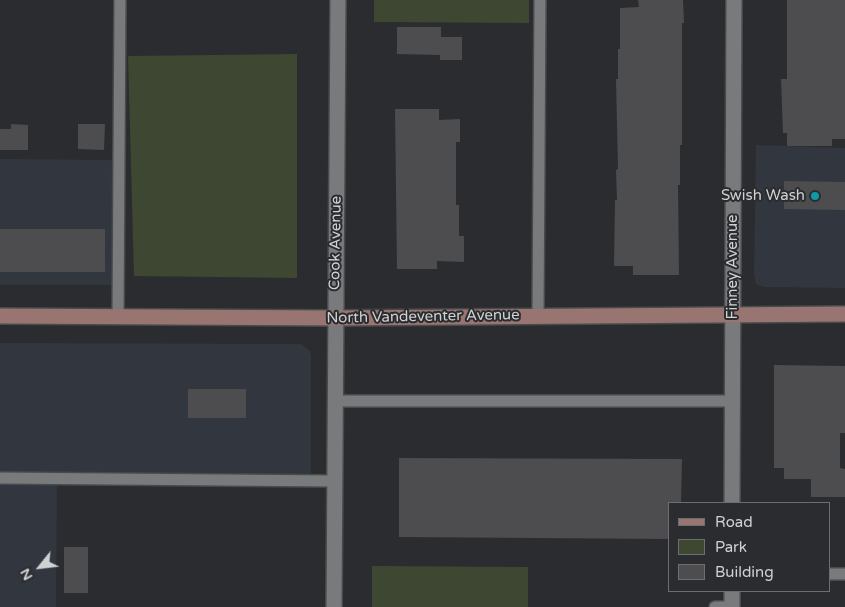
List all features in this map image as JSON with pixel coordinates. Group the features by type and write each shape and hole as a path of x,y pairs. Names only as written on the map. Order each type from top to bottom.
{"main road":[{"name":"North Vandeventer Avenue","path":"0,316 335,318 845,314"}],"street":[{"name":"Cook Avenue","path":"334,607 338,0"},
{"name":"Finney Avenue","path":"732,502 734,0"},
{"path":"732,592 732,607"}],"lane":[{"path":"118,316 120,0"},
{"path":"538,316 540,0"},
{"path":"334,401 732,401"},
{"path":"0,478 334,480"},
{"path":"830,574 845,574"},
{"path":"715,607 732,607"}],"shaded area":[{"path":"756,145 845,148 845,288 764,287 756,284 754,274"},
{"path":"0,159 112,160 112,285 0,285"},
{"path":"0,343 301,344 310,351 311,356 311,475 57,475 56,607 0,607"}],"green space":[{"path":"374,0 529,0 529,23 374,22"},
{"path":"297,54 297,278 134,276 128,56"},
{"path":"372,566 528,567 528,607 372,607"}],"building":[{"path":"638,0 683,0 682,145 680,145 680,185 678,185 679,275 633,275 633,266 614,266 615,200 617,200 616,170 618,169 616,79 618,79 618,49 620,49 620,8 639,7"},
{"path":"787,0 845,0 845,139 832,139 832,146 787,146 787,133 783,133 781,79 787,79"},
{"path":"397,27 441,27 441,37 462,37 462,60 440,60 440,55 397,54"},
{"path":"395,109 439,109 439,120 460,119 460,142 456,142 456,205 459,205 459,236 464,236 464,262 437,261 437,269 397,269"},
{"path":"11,124 28,125 28,150 0,150 0,129 11,129"},
{"path":"78,124 105,124 104,150 78,149"},
{"name":"Swish Wash","path":"784,181 845,182 845,210 784,209"},
{"path":"0,229 105,229 105,272 0,272"},
{"path":"774,365 845,366 845,433 840,433 840,468 845,469 845,497 811,497 811,479 784,479 784,468 774,468"},
{"path":"188,389 246,389 246,418 188,418"},
{"path":"399,458 682,459 681,502 668,502 668,539 399,537"},
{"path":"64,547 88,547 88,593 64,593"}],"place":[{"name":"Swish Wash","path":"815,196"}]}
